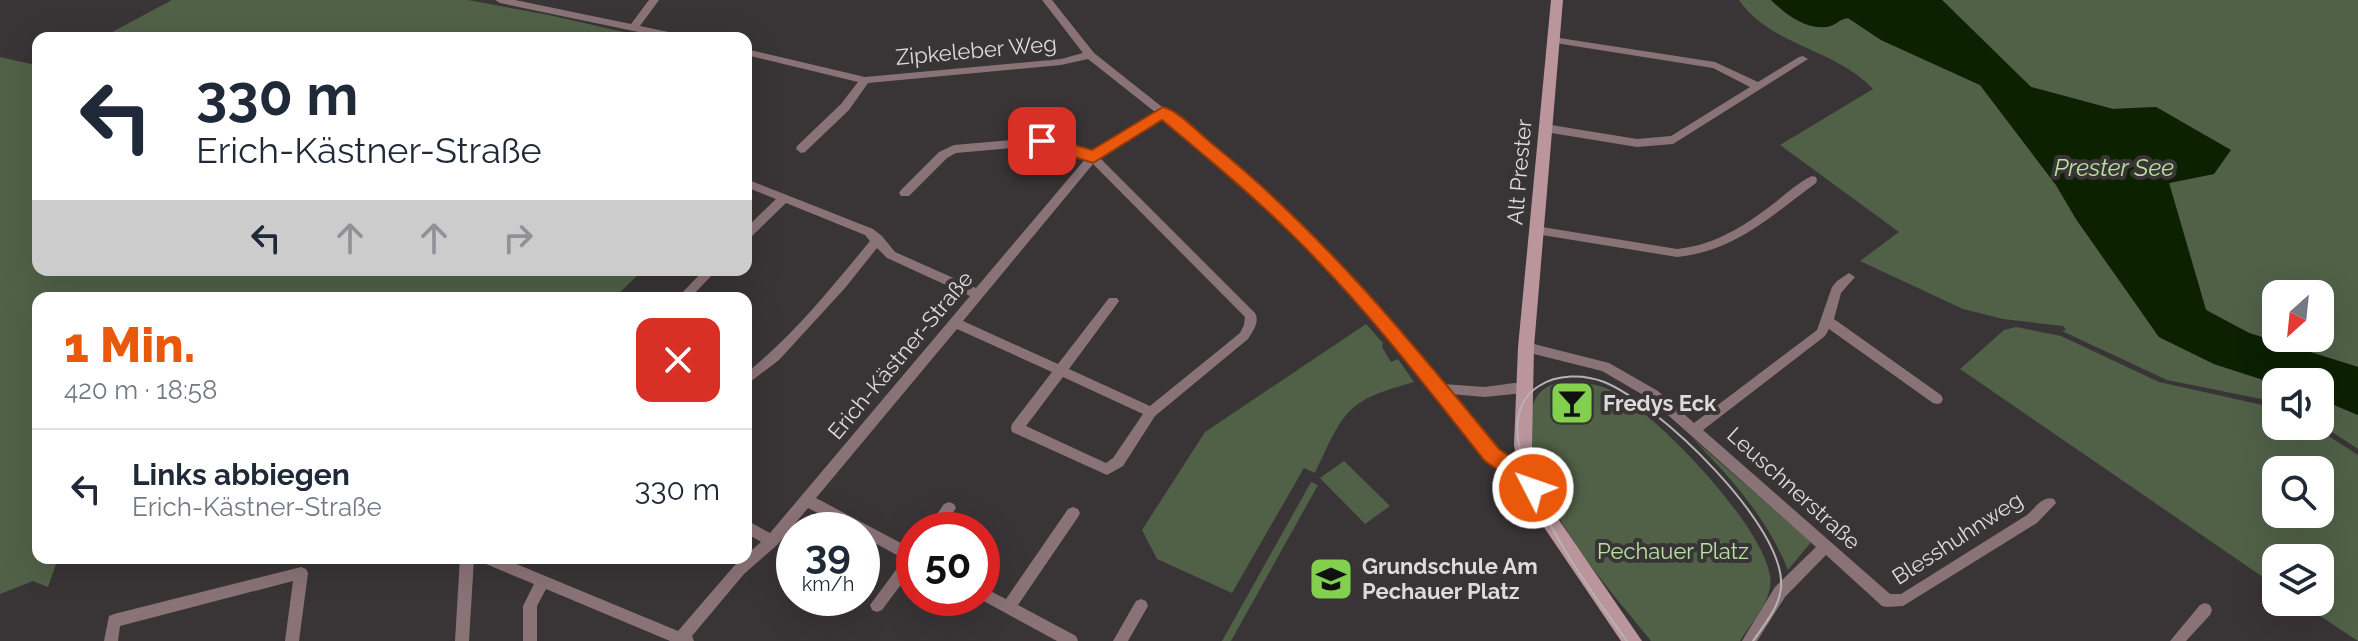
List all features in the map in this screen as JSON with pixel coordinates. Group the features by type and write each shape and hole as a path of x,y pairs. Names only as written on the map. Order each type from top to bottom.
{"main road":[{"name":"Alt Prester","path":"1523,395 1557,0"},
{"path":"1523,395 1522,434 1528,471 1537,497 1555,531 1632,641"}],"street":[{"path":"503,0 656,32"},
{"path":"634,27 654,0"},
{"path":"1047,0 1090,55 1240,175 1322,254 1375,311 1494,457 1508,466 1528,471"},
{"path":"1553,40 1715,65 1757,86"},
{"name":"Zipkeleber Weg","path":"752,53 865,80 1061,62 1090,55"},
{"path":"1545,128 1637,143 1673,140 1803,59"},
{"name":"Zipkeleber Weg","path":"801,149 845,107 865,80"},
{"name":"Erich-Kästner-Straße","path":"752,559 772,541 1093,157 1163,112"},
{"path":"905,193 943,155 954,149 1047,141 1093,157 1251,316 1244,336 1151,412 1117,464 1107,469 1017,428 1113,301"},
{"path":"1536,230 1677,253 1698,253 1718,247 1812,180"},
{"path":"752,185 856,226 878,239 891,255 978,294"},
{"path":"752,229 784,198"},
{"path":"752,375 775,357 878,239"},
{"path":"689,292 705,276"},
{"name":"Leuschnerstraße","path":"1849,277 1834,288 1827,321 1821,333 1695,429 1887,601"},
{"path":"1827,321 1937,399"},
{"path":"954,322 1151,412"},
{"path":"1526,347 1577,358 1616,371 1654,395 1695,429"},
{"path":"1440,390 1451,387 1481,392 1513,386 1523,395"},
{"path":"806,500 896,548"},
{"name":"Blesshuhnweg","path":"1887,601 1903,600 2032,519 2049,503"},
{"path":"946,512 949,508"},
{"path":"1008,607 1073,513"},
{"path":"752,529 772,541"},
{"path":"1749,641 1780,592 1826,546"},
{"path":"462,641 467,564"},
{"path":"500,564 684,640"},
{"name":"Erich-Kästner-Straße","path":"684,640 746,564"},
{"path":"111,641 114,621 301,573 292,641"},
{"path":"880,601 896,580"},
{"path":"530,641 530,606 542,582"},
{"path":"1000,603 1071,641"},
{"path":"1120,641 1141,606"},
{"path":"2177,641 2205,610"}],"green space":[{"path":"172,0 468,0 624,32 112,32"},
{"path":"1739,0 1771,0 1795,19 1818,27 1848,18 1881,40 1980,85 2056,185 2076,219 2159,337 2214,364 2262,379 2262,399 2167,380 2062,331 2066,330 2063,326 2003,319 1963,309 1860,261 1899,232 1780,145 1873,89 1840,64 1786,38 1753,16"},
{"path":"1942,0 2358,0 2358,367 2310,352 2334,352 2334,280 2262,280 2262,337 2206,310 2169,183 2213,174 2230,150 2156,107 2113,109 2031,87"},
{"path":"0,57 32,64 32,276 637,276 620,292 32,292 32,564 56,564 48,587 33,581 0,594"},
{"path":"1366,324 1383,343 1382,347 1391,362 1398,359 1414,382 1374,395 1350,411 1333,435 1315,473 1304,468 1232,593 1157,559 1142,530 1205,432"},
{"path":"2016,327 2061,336 2159,382 2262,405 2262,440 2334,440 2358,455 2358,641 2320,616 2334,616 2334,544 2262,544 2262,576 1960,369 2004,330"},
{"name":"Pechauer Platz","path":"1559,382 1596,385 1628,401 1704,471 1748,528 1763,554 1770,585 1761,610 1740,641 1651,641 1574,542 1544,486 1535,458 1531,429 1535,399 1544,389"},
{"path":"2334,405 2358,415 2358,449 2334,433"},
{"name":"Pechauer Platz","path":"1692,438 1811,542 1788,570 1759,516 1734,483"},
{"path":"1344,461 1390,506 1365,524 1320,478"},
{"path":"1311,482 1318,485 1231,641 1222,641"}],"water":[{"name":"Prester See","path":"1771,0 1942,0 2031,87 2113,109 2156,107 2231,150 2214,174 2169,183 2206,310 2262,337 2262,352 2310,352 2358,367 2358,415 2334,405 2334,368 2262,368 2262,379 2214,364 2159,337 2076,219 2056,185 1980,85 1881,40 1848,18 1831,26 1814,27 1791,16"}],"tram line":[{"path":"1627,641 1567,553 1544,514 1527,475 1518,438 1521,408 1539,386 1554,379 1571,376 1588,378 1627,394 1685,440 1742,501 1777,562 1781,588 1774,609 1753,641"}],"place":[{"name":"Fredys Eck","path":"1572,403"},
{"name":"Grundschule Am Pechauer Platz","path":"1331,579"}],"route":[{"path":"1042,141 1093,157 1163,112 1250,184 1322,254 1396,335 1492,455 1508,466 1528,471 1533,488"}]}
